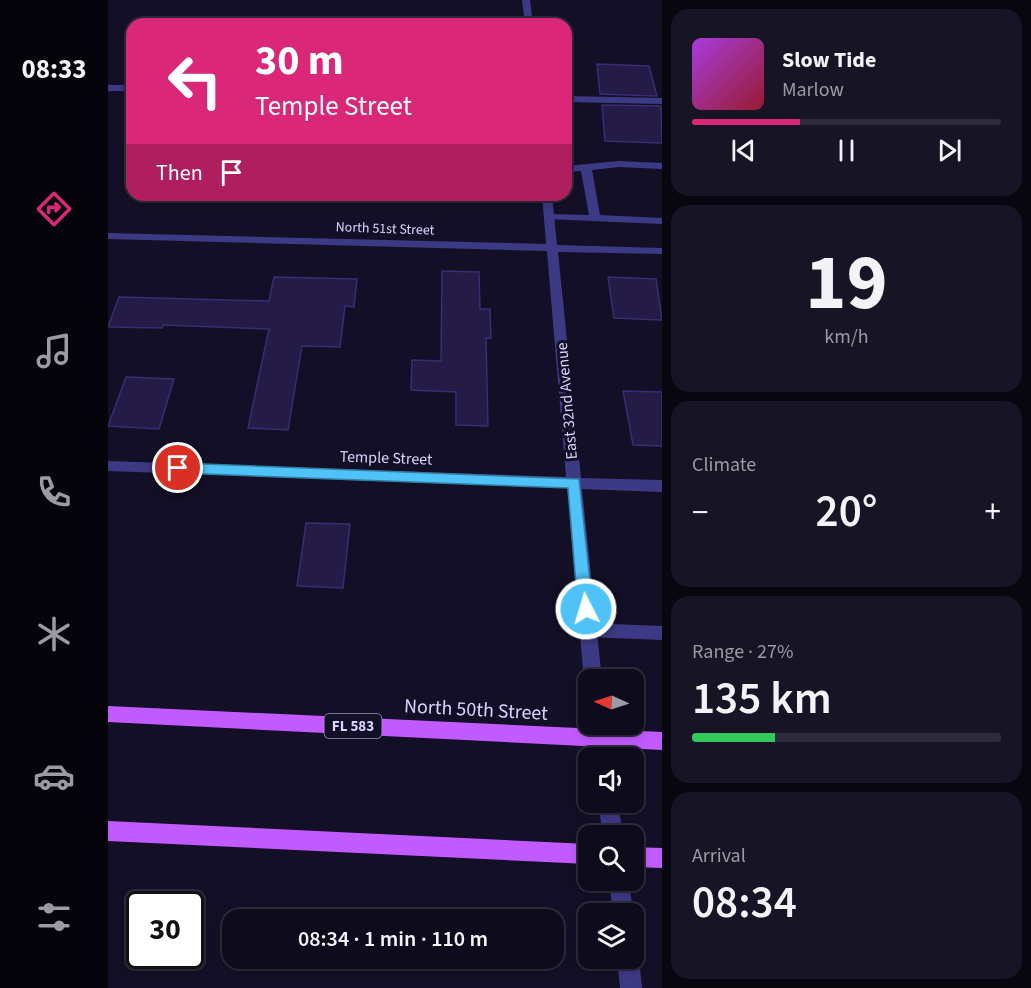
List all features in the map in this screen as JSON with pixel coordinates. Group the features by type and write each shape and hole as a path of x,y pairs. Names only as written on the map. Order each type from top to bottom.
{"main road":[{"name":"North 50th Street","path":"108,714 578,730"},
{"name":"North 50th Street","path":"623,735 662,741"},
{"path":"108,831 578,854"},
{"path":"644,857 662,858"}],"street":[{"path":"526,0 528,18"},
{"path":"108,88 126,88"},
{"path":"572,99 662,101"},
{"path":"572,168 619,164 662,166"},
{"path":"586,167 595,218"},
{"name":"East 32nd Avenue","path":"548,201 592,669"},
{"path":"549,217 662,221"},
{"name":"North 51st Street","path":"108,236 662,251"},
{"name":"Temple Street","path":"108,466 662,486"},
{"path":"588,630 662,633"},
{"path":"629,969 631,988"}],"building":[{"path":"597,64 649,66 657,96 600,94"},
{"path":"602,105 661,106 662,143 605,141"},
{"path":"442,271 479,272 480,309 490,309 491,338 486,338 488,426 456,425 456,392 411,390 412,360 441,361"},
{"path":"274,277 357,279 354,307 345,306 340,347 302,346 288,430 248,428 269,329 163,325 162,328 108,327 119,297 269,301"},
{"path":"608,277 656,279 662,320 614,318"},
{"path":"126,377 174,379 159,429 108,426"},
{"path":"623,391 662,392 662,446 633,445"},
{"path":"306,523 350,524 343,588 297,586"}],"route":[{"path":"178,468 574,483 586,609"}]}
